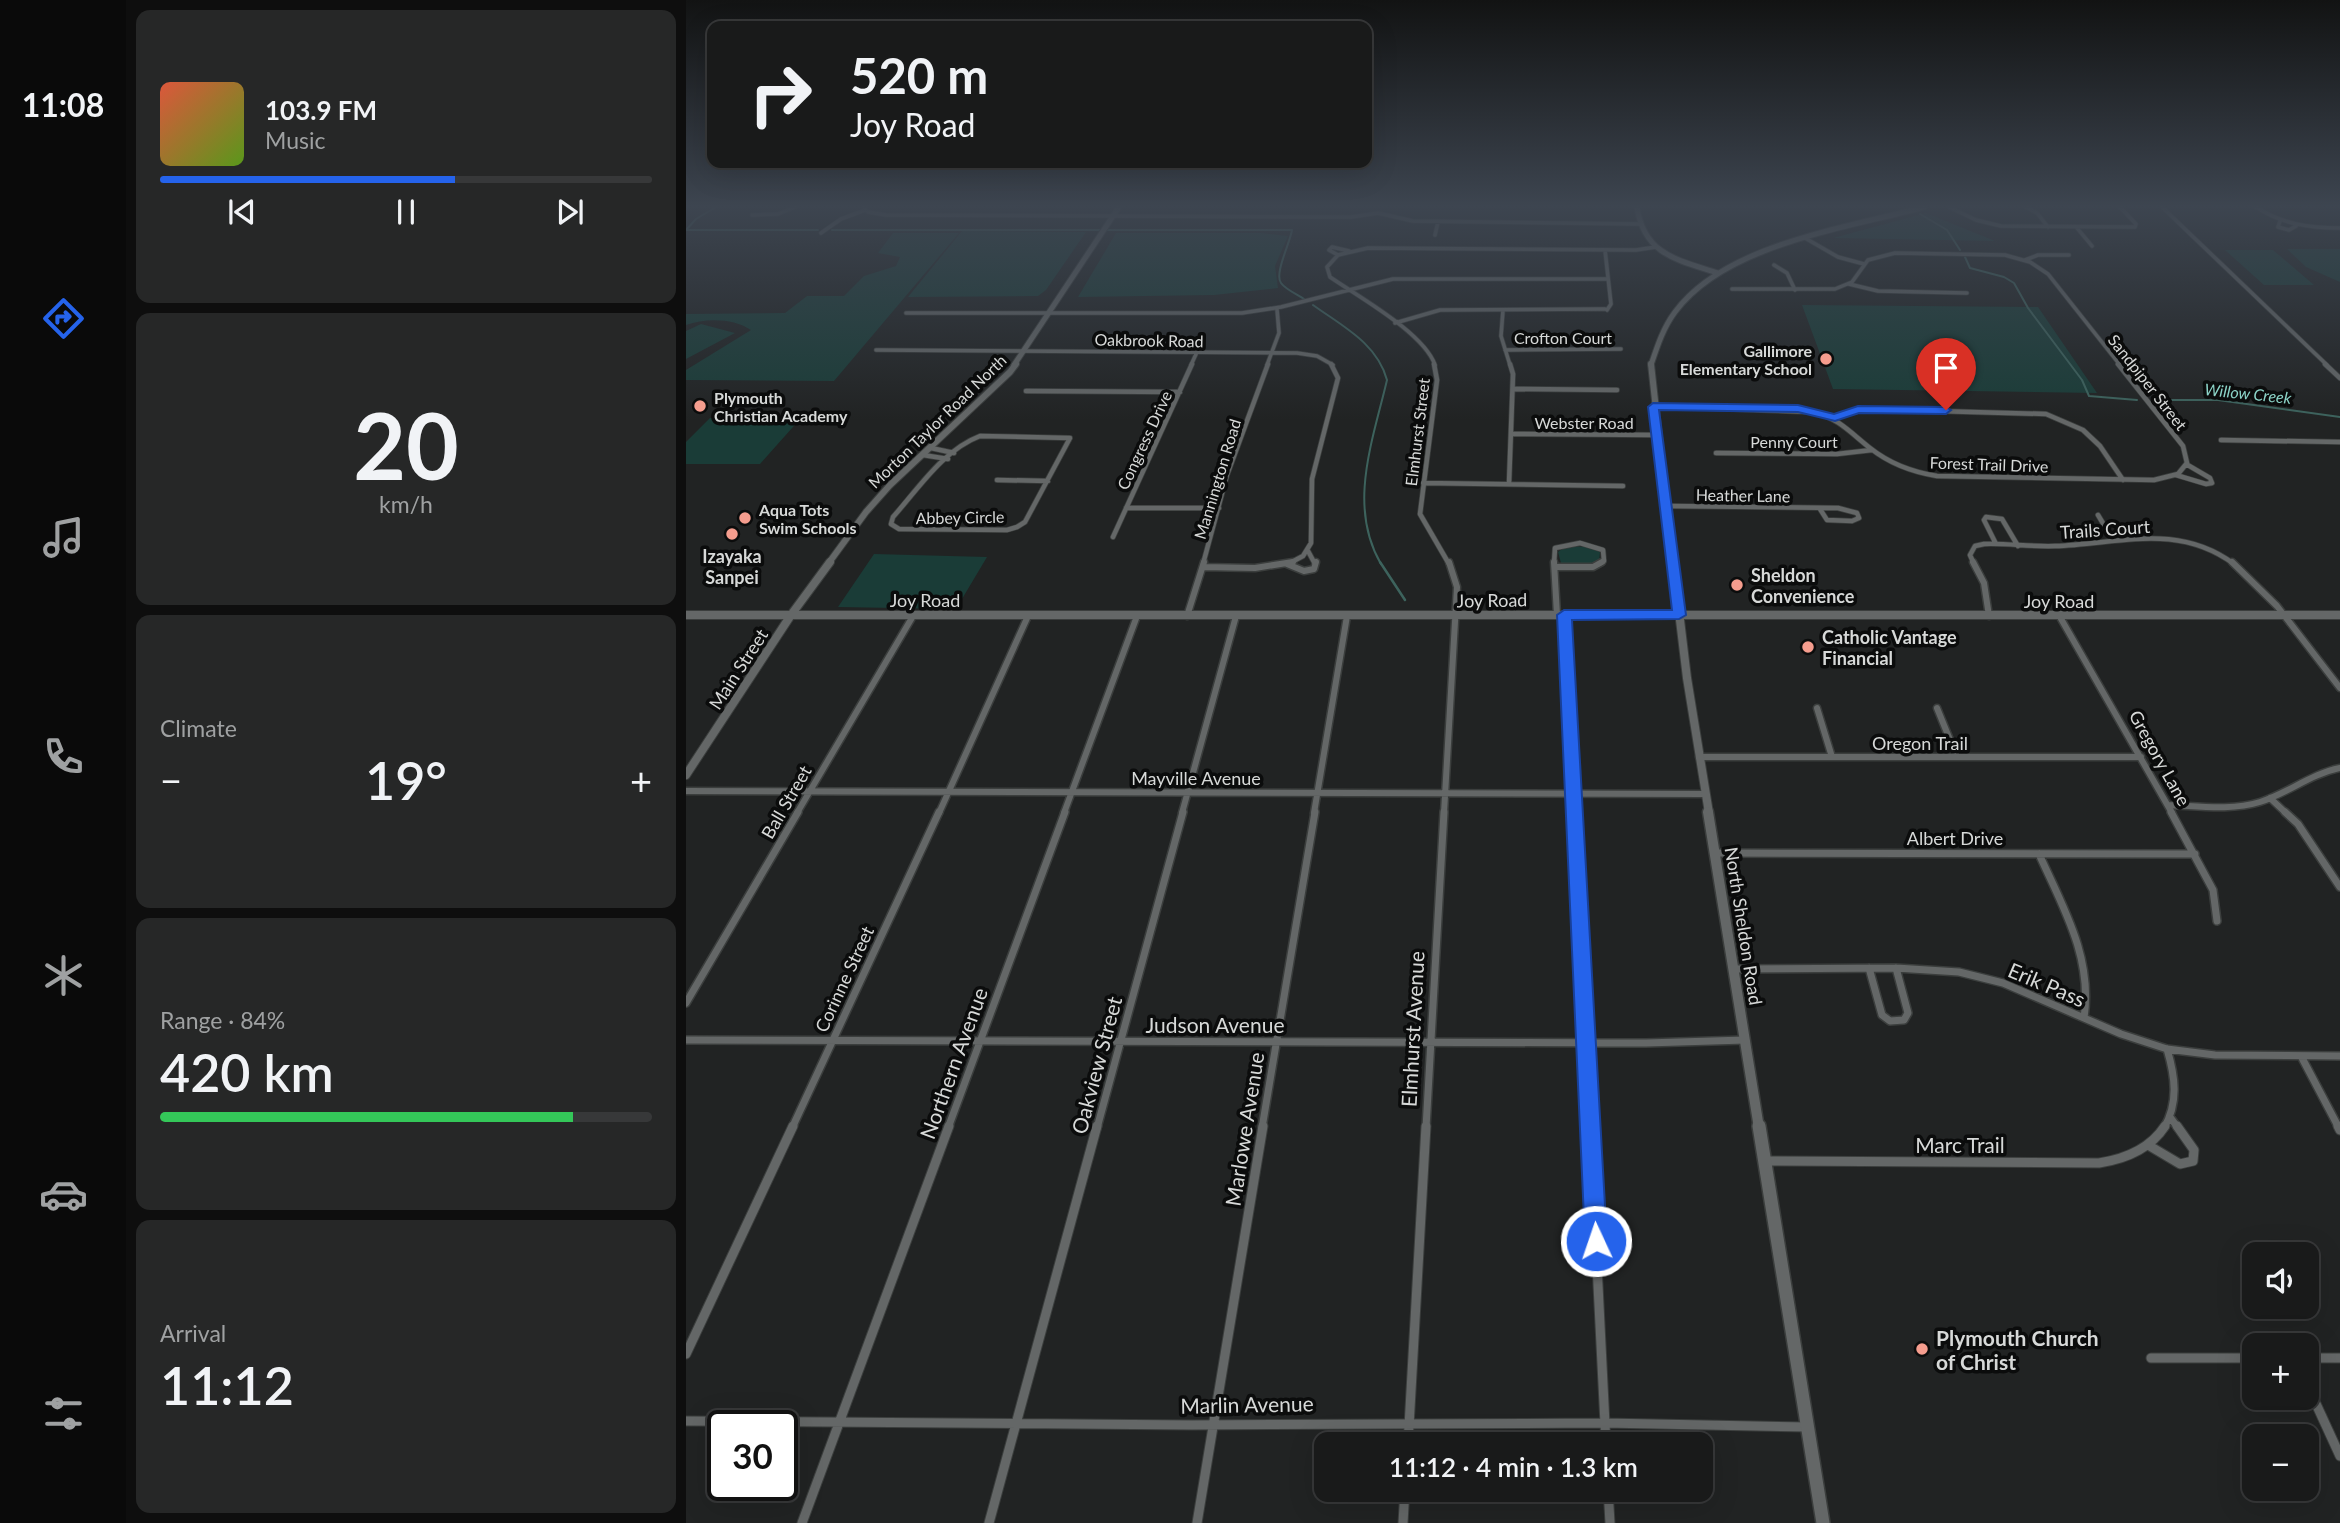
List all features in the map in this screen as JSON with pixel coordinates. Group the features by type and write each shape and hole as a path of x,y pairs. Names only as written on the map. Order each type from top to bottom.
{"street":[{"name":"Morton Taylor Road North","path":"791,615 870,508 1002,382 1073,278"},
{"name":"Elmhurst Street","path":"1334,278 1424,346 1436,368 1420,506 1423,521 1456,576 1455,617"},
{"path":"906,313 1231,314 1277,309 1376,281 1399,278"},
{"path":"1395,323 1440,310 1607,310 1611,304 1608,279 1515,278"},
{"name":"North Sheldon Road","path":"1712,278 1684,300 1661,334 1650,367 1653,407 1699,757 1823,1523"},
{"path":"1789,278 1795,290"},
{"path":"1849,284 1853,278"},
{"name":"Sandpiper Street","path":"2051,278 2183,446 2187,455 2186,464"},
{"path":"2236,278 2340,378"},
{"path":"1731,289 1830,290 1849,284 1878,291 1967,293"},
{"name":"Mannington Road","path":"1187,616 1227,475 1280,326 1277,309"},
{"path":"1503,310 1501,336 1512,369 1513,389 1509,484"},
{"name":"Crofton Court","path":"1505,349 1621,349"},
{"name":"Oakbrook Road","path":"876,351 1026,350 1316,356 1331,363 1338,373 1311,482 1311,542 1308,551"},
{"name":"Congress Drive","path":"1113,537 1197,352"},
{"path":"1513,389 1617,390"},
{"path":"1026,391 1180,392"},
{"name":"Forest Trail Drive","path":"1653,407 1798,409 1835,417 1849,426 1872,450 1899,466 1937,477 2154,480 2176,475 2186,464 2210,478 2213,483 2206,484 2176,475"},
{"path":"1835,417 1865,409 2046,414 2070,421 2090,433 2123,480"},
{"name":"Webster Road","path":"1511,434 1656,435"},
{"name":"Abbey Circle","path":"980,436 1069,438 1070,442 1025,522 1017,527 1007,530 899,529 891,524 893,517 954,453 971,438 980,436"},
{"path":"2221,440 2340,442"},
{"path":"931,449 954,453"},
{"name":"Penny Court","path":"1716,453 1837,454 1872,450"},
{"path":"923,455 948,459"},
{"path":"997,480 1048,481"},
{"path":"1423,483 1623,486"},
{"name":"Heather Lane","path":"1666,506 1820,509 1853,510 1859,518 1852,521 1827,520 1820,509"},
{"path":"1126,508 1219,508"},
{"path":"2098,516 2113,540"},
{"path":"1989,616 1983,583 1970,553 1980,544 1996,544 1984,520 1986,517 2003,519 2018,547"},
{"name":"Trails Court","path":"1996,544 2049,547 2113,540 2184,540 2212,548 2236,564 2275,603 2340,688"},
{"path":"1555,567 1598,566 1604,561 1603,550 1590,544 1558,545 1554,550 1555,567 1561,615 1573,794 1605,1432"},
{"path":"1203,567 1287,564 1304,571 1314,569 1316,561 1308,551 1287,564"},
{"name":"Joy Road","path":"686,615 2340,615"},
{"name":"Main Street","path":"686,775 791,615"},
{"name":"Ball Street","path":"686,1003 913,616"},
{"name":"Corinne Street","path":"686,1354 1028,616"},
{"name":"Northern Avenue","path":"802,1523 1137,616"},
{"name":"Oakview Street","path":"989,1523 1236,616"},
{"name":"Marlowe Avenue","path":"1197,1523 1347,616"},
{"name":"Elmhurst Avenue","path":"1409,1432 1455,617"},
{"name":"Gregory Lane","path":"2060,617 2195,854 2213,890 2217,921"},
{"path":"1817,708 1832,757"},
{"path":"1937,708 1957,757"},
{"name":"Oregon Trail","path":"1699,757 2141,757"},
{"path":"2168,805 2240,806 2270,799 2312,775 2340,768"},
{"name":"Mayville Avenue","path":"686,791 1705,794"},
{"path":"2270,799 2298,824 2340,887"},
{"name":"Albert Drive","path":"1715,853 2195,854"},
{"path":"2039,854 2085,965 2089,991 2084,1018"},
{"path":"1868,968 1882,1015 1896,1022 1904,1020 1908,1013 1896,968"},
{"name":"Erik Pass","path":"1735,969 1896,968 1959,972 2020,989 2121,1034 2167,1049 2215,1055 2340,1056"},
{"name":"Judson Avenue","path":"686,1041 1745,1040"},
{"path":"2148,1144 2180,1164 2193,1161 2194,1150 2170,1117 2175,1090 2167,1049"},
{"path":"2301,1056 2340,1130"},
{"name":"Marc Trail","path":"1766,1161 2099,1163 2126,1158 2148,1144 2162,1132 2170,1117"},
{"path":"2151,1358 2242,1358"},
{"path":"2319,1358 2340,1358"},
{"path":"2319,1410 2340,1456"},
{"name":"Marlin Avenue","path":"686,1421 1605,1423 1808,1427"},
{"path":"1404,1523 1405,1502"},
{"path":"1609,1502 1610,1523"}],"green space":[{"path":"862,278 921,278 834,381 686,380 686,370 751,330 736,323 719,320 686,325 686,314 785,313 807,296 844,296"},
{"path":"923,278 1054,278 1038,296 908,297"},
{"path":"1089,278 1277,278 1278,288 1214,295 1078,297"},
{"path":"2256,278 2306,278 2314,285 2264,285"},
{"path":"1802,305 2038,307 2097,393 1833,389"},
{"path":"701,324 735,333 686,359 686,331"},
{"path":"710,418 801,418 760,464 686,464 686,442"},
{"path":"1566,546 1593,547 1600,552 1599,562 1561,563 1558,552"},
{"path":"874,554 987,557 956,609 838,607"}],"waterway":[{"path":"1279,278 1285,287 1304,299"},
{"name":"Willow Creek","path":"2006,278 2014,283 2028,308 2082,380 2089,396 2137,400"},
{"path":"1313,305 1347,328 1367,346 1382,367 1387,380 1370,449 1364,496 1371,542 1380,562"},
{"name":"Willow Creek","path":"2153,400 2218,400 2340,417"},
{"path":"1380,562 1405,600"}],"place":[{"name":"Gallimore Elementary School","path":"1826,359"},
{"name":"Plymouth Christian Academy","path":"700,406"},
{"name":"Aqua Tots Swim Schools","path":"745,518"},
{"name":"Izayaka Sanpei","path":"732,534"},
{"name":"Sheldon Convenience","path":"1737,585"},
{"name":"Catholic Vantage Financial","path":"1808,647"},
{"name":"Plymouth Church of Christ","path":"1922,1349"}],"route":[{"path":"1596,1241 1564,615 1679,615 1653,407 1798,409 1835,417 1858,410 1946,410"}]}
